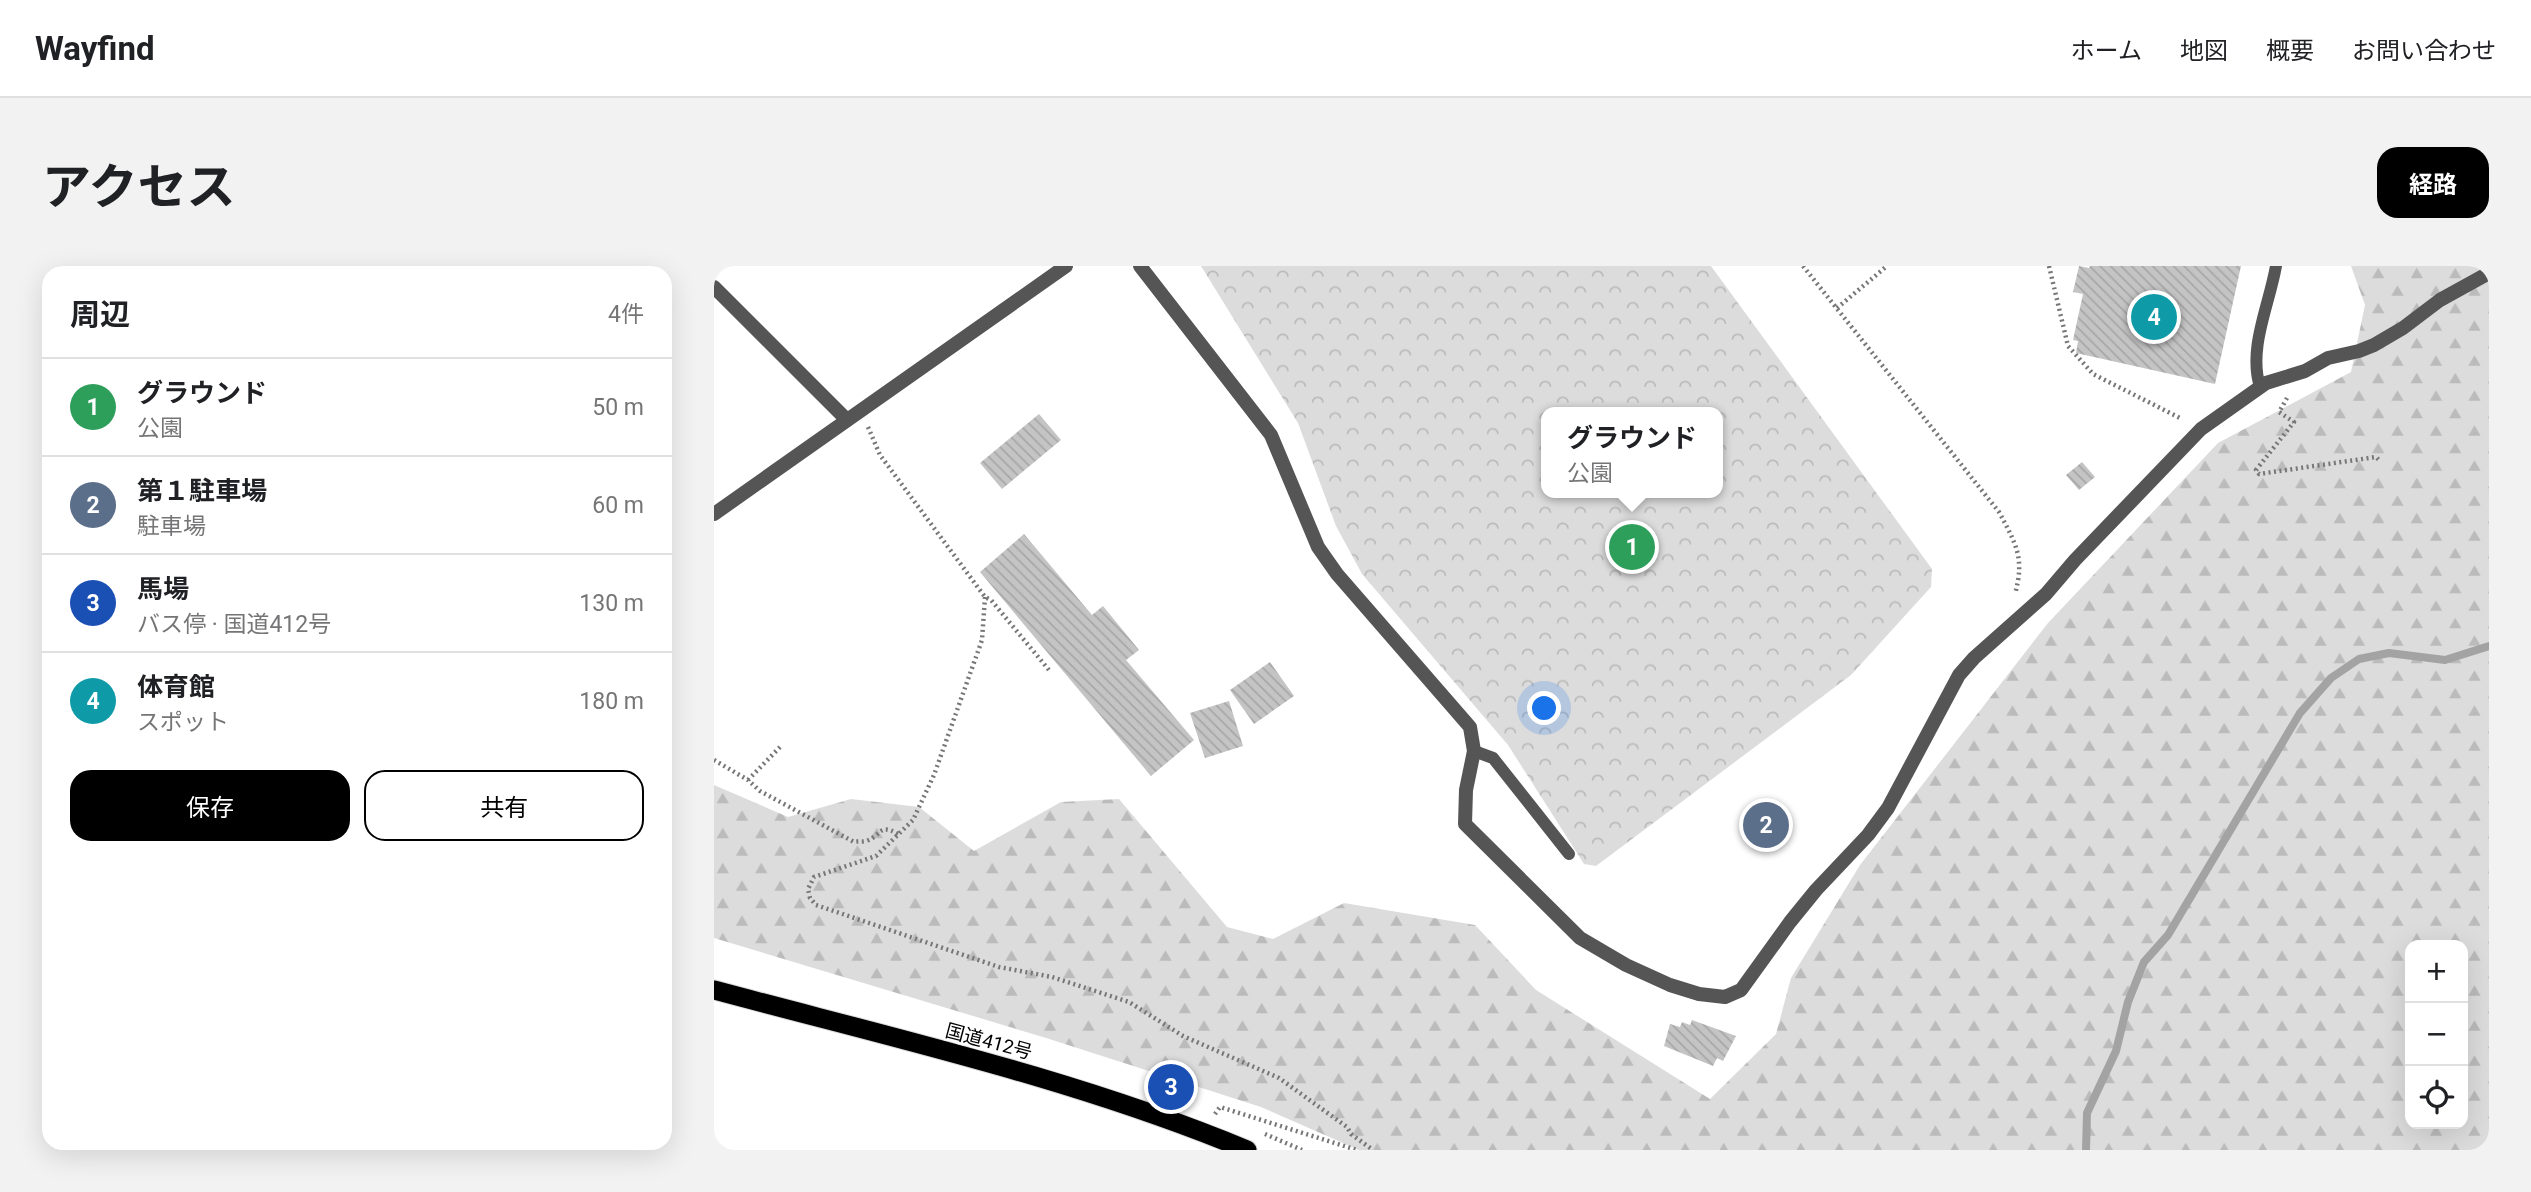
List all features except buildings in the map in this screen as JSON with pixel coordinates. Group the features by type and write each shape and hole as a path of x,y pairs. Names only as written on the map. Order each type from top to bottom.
{"highway":[{"name":"国道412号","path":"714,990 1021,1073 1182,1123 1247,1150"}],"street":[{"path":"714,514 1066,266"},
{"path":"1140,266 1271,435 1318,547 1337,574 1470,727 1474,751 1466,790 1465,824 1580,937 1626,965 1670,985 1725,998 1741,990 1799,911 1868,835 1888,808 1959,675 1974,658 2046,594 2075,560 2201,429 2260,387 2305,372 2328,358 2374,345 2403,328 2440,300 2489,273"},
{"path":"714,287 847,420"}],"lane":[{"path":"2260,387 2254,369 2255,352 2276,266"},
{"path":"1474,751 1493,758 1569,854"}],"path":[{"path":"1803,266 1999,512 2021,559 2018,580 2003,632"},
{"path":"1837,308 1887,266"},
{"path":"2049,266 2068,346 2093,374 2201,429"},
{"path":"2278,379 2288,399 2279,412 2294,422 2256,470 2259,474 2376,457 2380,461"},
{"path":"860,411 880,455 985,597 991,600 1049,670"},
{"path":"985,597 982,640 938,764 913,820 876,856 814,877 807,889 810,898 816,905 999,967 1052,977 1129,1002 1183,1036 1279,1078 1373,1150"},
{"path":"748,780 781,746"},
{"path":"714,761 748,780 760,791 854,842 867,841 888,828 898,834"},
{"path":"1215,1114 1220,1107 1357,1150"}],"green space":[{"path":"1201,266 1711,266 1932,569 1931,587 1851,675 1596,866 1584,864 1508,745 1362,574 1336,526 1298,423"},
{"path":"2351,266 2489,266 2489,1150 1359,1150 1261,1107 1043,1037 714,938 714,785 788,817 851,799 919,807 974,851 1061,802 1119,799 1227,927 1273,939 1344,903 1475,925 1536,990 1710,1099 1776,1034 1791,978 1860,865 2048,623 2218,443 2351,372 2365,305"}],"waterway":[{"path":"2086,1150 2087,1113 2116,1051 2128,1002 2144,962 2168,935 2300,713 2331,678 2359,659 2389,653 2445,660 2489,646"}],"place":[{"name":"体育館","path":"2154,317"},
{"name":"グラウンド","path":"1632,547"},
{"name":"第１駐車場","path":"1766,825"},
{"name":"馬場","path":"1171,1087"}]}
